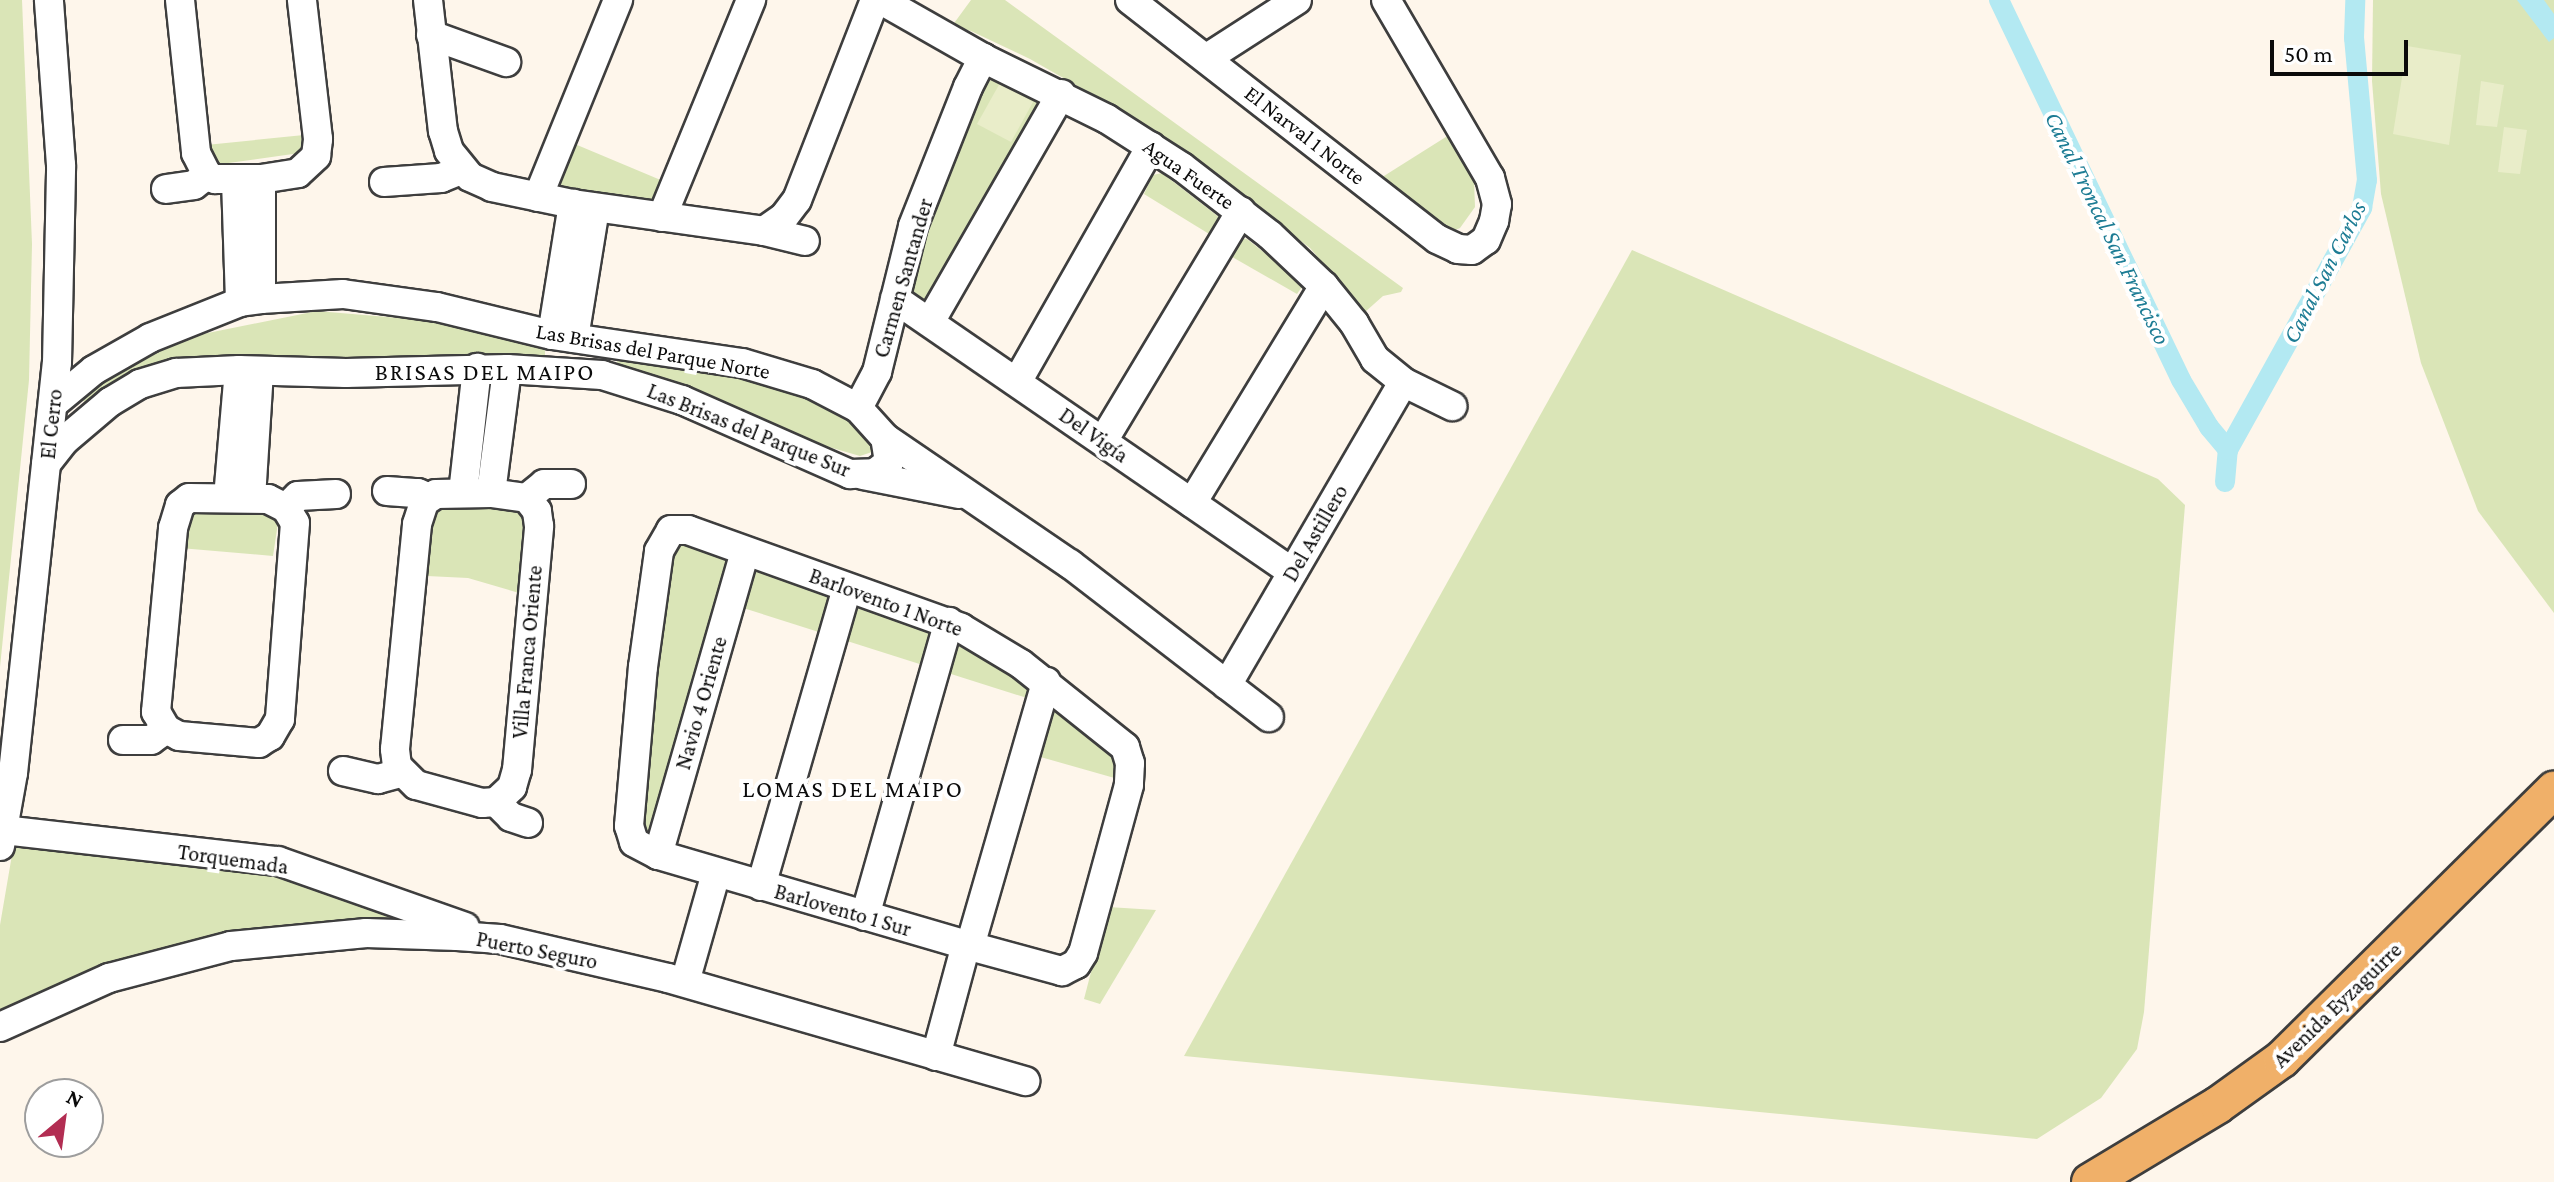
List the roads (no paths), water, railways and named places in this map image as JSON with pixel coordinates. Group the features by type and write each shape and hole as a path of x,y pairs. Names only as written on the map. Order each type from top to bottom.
{"main road":[{"name":"Avenida Eyzaguirre","path":"2090,1182 2218,1105 2282,1059 2554,790"}],"street":[{"name":"El Cerro","path":"2,838 20,715 57,363 61,165 49,0"},
{"path":"180,0 196,153 207,175"},
{"path":"166,189 194,185 207,175 248,180 298,173 311,163 318,139 302,0"},
{"path":"428,0 443,131 449,151 461,170 492,187 538,197 764,231 805,241"},
{"path":"538,197 618,0"},
{"path":"662,217 751,0"},
{"path":"764,231 784,217 797,200 878,0"},
{"name":"Agua Fuerte","path":"878,0 983,58 1061,94 1151,146 1241,211 1324,286 1354,323 1375,359 1403,382 1452,406"},
{"name":"El Narval 1 Norte","path":"1130,0 1437,239 1458,249 1472,250 1486,240 1497,204 1490,178 1386,0"},
{"path":"1207,58 1297,0"},
{"path":"431,35 506,62"},
{"name":"Carmen Santander","path":"858,408 877,372 913,226 968,87 983,58"},
{"path":"930,322 1061,94"},
{"path":"1017,382 1151,146"},
{"path":"384,182 441,178 461,170"},
{"path":"248,180 250,300"},
{"path":"563,336 584,206"},
{"path":"1103,441 1241,211"},
{"path":"1192,503 1324,286"},
{"name":"Las Brisas del Parque Norte","path":"53,404 94,370 150,338 250,300 343,294 437,307 563,336 742,363 812,384 858,408 885,438 1070,564 1269,717"},
{"name":"Del Vigía","path":"895,299 1292,572"},
{"path":"57,363 94,370"},
{"path":"477,368 477,493"},
{"path":"477,493 507,369"},
{"name":"Las Brisas del Parque Sur","path":"46,464 76,430 110,402 140,384 176,373 507,369 602,375 640,384 822,465 975,498"},
{"path":"240,498 249,370"},
{"name":"Del Astillero","path":"1227,685 1403,382"},
{"path":"862,475 875,473 889,462 885,438"},
{"path":"400,773 395,749 415,539 418,517 429,498 443,493 477,493 527,498 544,484 571,484"},
{"path":"387,491 418,493 429,498"},
{"path":"286,508 298,496 336,494"},
{"path":"123,740 151,740 169,731 252,744 270,736 280,719 296,530 286,508 268,499 195,497 185,501 177,510 155,705 169,731"},
{"name":"Villa Franca Oriente","path":"496,802 508,793 517,770 539,526 537,511 527,498"},
{"name":"Barlovento 1 Norte","path":"629,826 643,667 659,551 666,534 683,529 949,622 1046,682 1125,747 1130,763 1129,785 1083,953 1072,967"},
{"name":"Navio 4 Oriente","path":"658,855 745,551"},
{"path":"761,886 847,588"},
{"path":"865,916 949,622"},
{"path":"936,1056 1046,682"},
{"path":"343,771 378,779 400,773 428,789 482,803 496,802 511,817 528,823"},
{"name":"Barlovento 1 Sur","path":"629,826 634,842 658,855 1062,971 1072,967"},
{"name":"Torquemada","path":"2,838 278,861 500,939"},
{"path":"685,982 716,873"},
{"name":"Puerto Seguro","path":"0,1027 109,978 231,946 366,933 500,939 685,982 1025,1081"}],"water":[{"path":"2517,0 2544,0 2554,14 2554,38 2549,42"}],"waterway":[{"name":"Canal Troncal San Francisco","path":"1999,0 2181,380 2209,427 2228,450"},
{"name":"Canal San Carlos","path":"2225,482 2228,450 2362,208 2367,180 2354,38 2355,0"}],"district":[{"name":"BRISAS DEL MAIPO","path":"485,372"},
{"name":"LOMAS DEL MAIPO","path":"853,789"}]}
